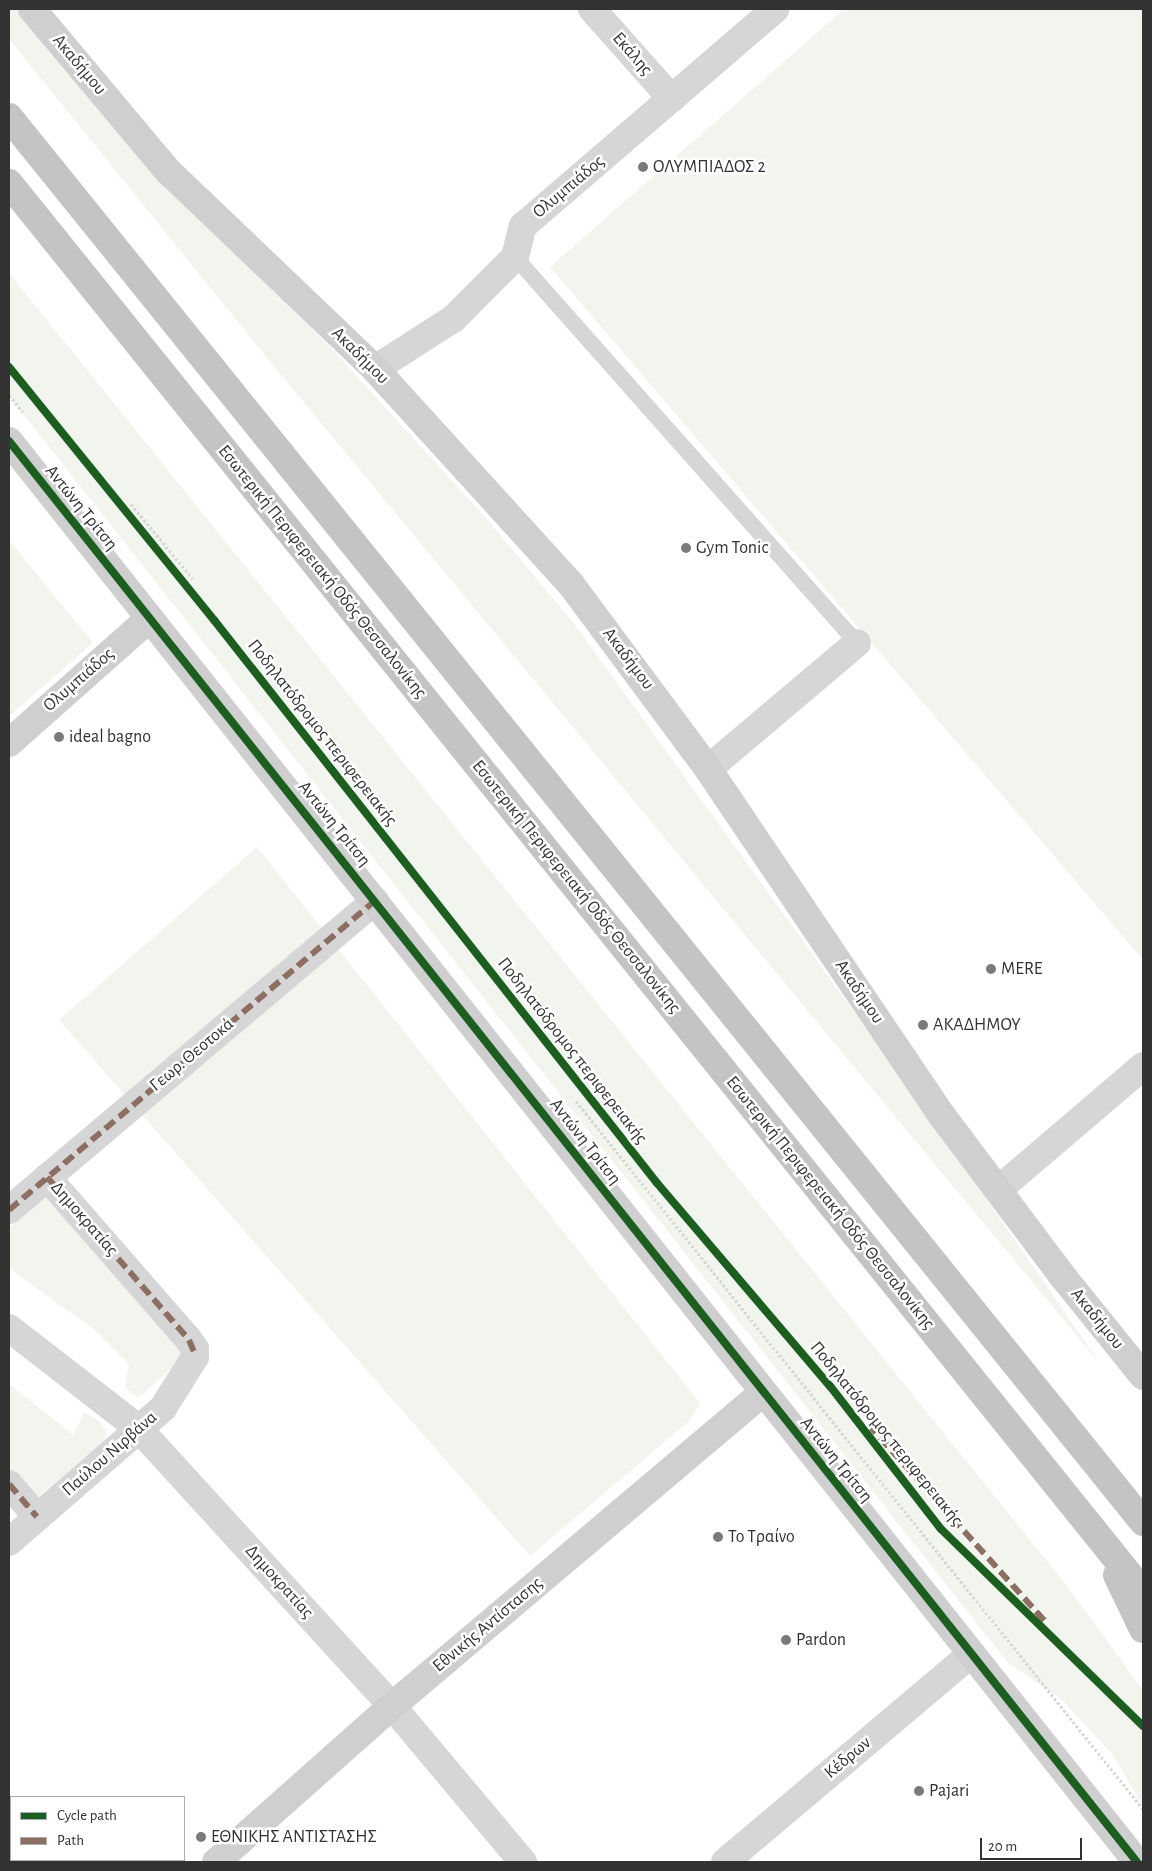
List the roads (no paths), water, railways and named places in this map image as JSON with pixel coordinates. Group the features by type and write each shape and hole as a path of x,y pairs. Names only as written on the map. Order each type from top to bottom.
{"highway":[{"path":"9,117 1143,1522"},
{"name":"Εσωτερική Περιφερειακή Οδός Θεσσαλονίκης","path":"9,183 1143,1592"},
{"path":"1099,1537 1143,1629"}],"street":[{"name":"Ακαδήμου","path":"32,9 168,172 375,368 570,583 708,769 943,1117 1143,1376"},
{"name":"Εκάλης","path":"592,9 672,99"},
{"name":"Ολυμπιάδος","path":"515,257 523,226 775,9"},
{"path":"375,368 453,319 515,257"},
{"name":"Αντώνη Τρίτση","path":"9,441 1137,1862"},
{"name":"Ολυμπιάδος","path":"9,742 150,618"},
{"path":"708,769 857,643"},
{"name":"Γεωρ. Θεοτοκά","path":"9,1210 375,901"},
{"path":"998,1190 1143,1066"},
{"name":"Δημοκρατίας","path":"48,1177 188,1340 195,1354"},
{"name":"Δημοκρατίας","path":"9,1328 139,1429 392,1706 523,1862"},
{"name":"Παύλου Νιρβάνα","path":"9,1542 171,1399 195,1354"},
{"name":"Εθνικής Αντίστασης","path":"229,1858 392,1706 763,1393"},
{"path":"9,1484 37,1517"},
{"name":"Κέδρων","path":"725,1862 971,1654"}],"lane":[{"path":"515,257 857,643"}],"place":[{"name":"ΟΛΥΜΠΙΑΔΟΣ 2","path":"643,167"},
{"name":"Gym Tonic","path":"686,548"},
{"name":"ideal bagno","path":"59,737"},
{"name":"MERE","path":"991,969"},
{"name":"ΑΚΑΔΗΜΟΥ","path":"923,1025"},
{"name":"Το Τραίνο","path":"718,1537"},
{"name":"Pardon","path":"786,1640"},
{"name":"Pajari","path":"919,1791"},
{"name":"ΕΘΝΙΚΗΣ ΑΝΤΙΣΤΑΣΗΣ","path":"201,1837"}]}
